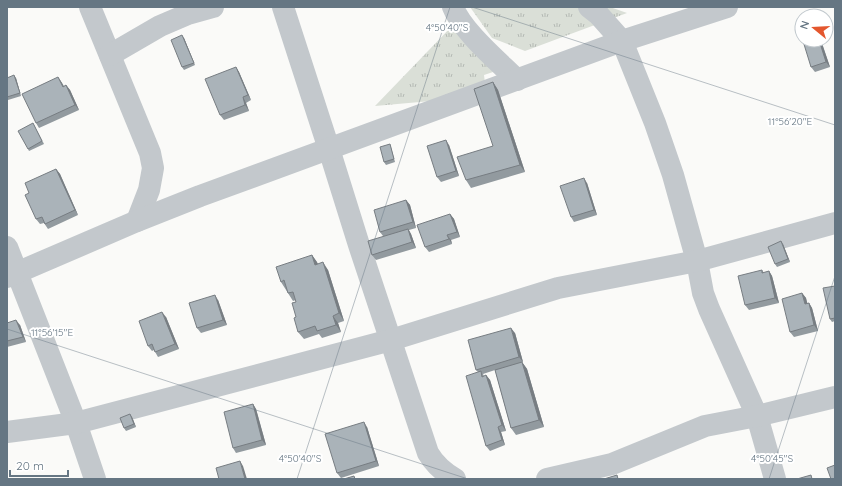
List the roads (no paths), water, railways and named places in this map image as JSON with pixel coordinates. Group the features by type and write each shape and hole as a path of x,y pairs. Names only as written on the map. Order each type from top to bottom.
{"street":[{"path":"90,7 150,153 153,168 149,190 137,221"},
{"path":"110,55 160,26 188,14 213,7"},
{"path":"282,7 428,453 434,463 446,474 455,479"},
{"path":"453,7 456,16 466,29 517,80"},
{"path":"589,7 598,14 622,41 655,123 673,175 697,261 703,293 757,416 775,479"},
{"path":"13,275 137,221 200,196 622,41 727,7"},
{"path":"7,432 76,423 391,340 558,288 697,261 835,223"},
{"path":"7,247 13,275 76,423 95,479"},
{"path":"547,479 612,464 705,426 757,416 835,397"}]}
